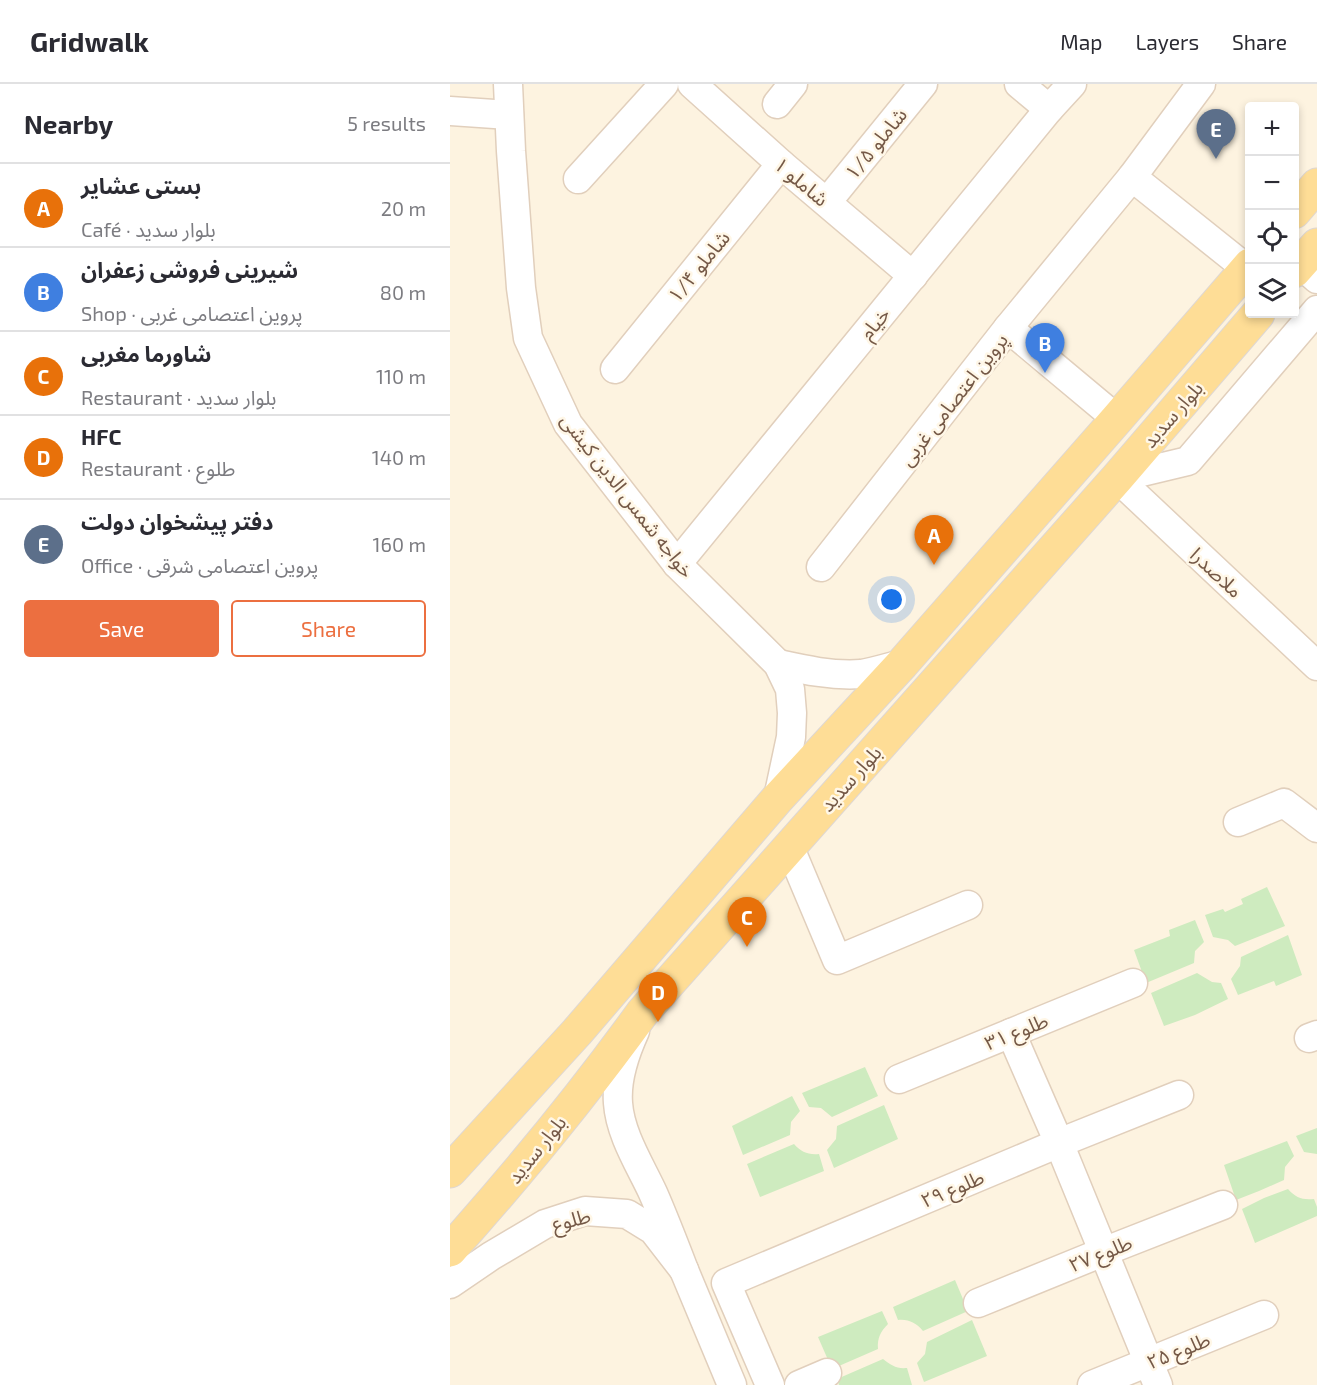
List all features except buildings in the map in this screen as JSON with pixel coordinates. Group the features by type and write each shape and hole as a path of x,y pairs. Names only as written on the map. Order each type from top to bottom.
{"main road":[{"path":"1296,210 1317,185"},
{"name":"بلوار سدید","path":"450,1171 577,1032 778,798 902,664 1245,270"},
{"name":"بلوار سدید","path":"450,1250 493,1202 602,1068 643,1012 1117,478 1255,318"}],"street":[{"name":"خواجه شمس الدين كيشی","path":"508,84 521,288 528,338 568,424 677,564 777,664 790,689 792,713 791,737 778,798"},
{"path":"578,179 664,84"},
{"name":"شاملو ۱","path":"692,84 781,164 913,276"},
{"name":"شاملو ۱/۵","path":"828,202 923,84"},
{"path":"1019,84 1049,109"},
{"name":"خیام","path":"677,564 1049,109 1072,84"},
{"name":"پروین اعتصامی غربی","path":"821,567 1008,328 1132,177 1201,84"},
{"path":"450,111 509,115"},
{"name":"شاملو ۱/۴","path":"615,369 781,164"},
{"path":"1132,177 1245,265"},
{"path":"1117,478 1188,461 1317,310"},
{"path":"1008,328 1117,419"},
{"name":"ملاصدرا","path":"1117,478 1317,666"},
{"path":"777,664 838,675 864,674 902,664"},
{"path":"1238,822 1284,803 1317,828"},
{"path":"789,846 837,960 968,905"},
{"name":"طلوع ۳۱","path":"899,1079 1133,983"},
{"name":"طلوع","path":"643,1012 622,1066 618,1085 618,1104 626,1136 660,1209 732,1385"},
{"path":"1011,1033 1059,1143 1153,1373"},
{"name":"طلوع ۲۹","path":"770,1385 726,1283 1179,1095"},
{"name":"طلوع ۲۷","path":"978,1303 1222,1205"},
{"name":"طلوع","path":"450,1284 545,1224 585,1211 627,1214 652,1230 684,1270"},
{"name":"طلوع ۲۵","path":"1092,1385 1153,1373 1264,1315"},
{"path":"799,1385 827,1373"}],"green space":[{"path":"1267,887 1285,926 1235,946 1228,940 1213,937 1205,915 1223,909 1225,912 1243,904 1241,899"},
{"path":"1195,920 1204,942 1195,951 1194,963 1146,983 1134,950 1170,936 1169,930"},
{"path":"1288,935 1302,975 1276,986 1274,981 1238,995 1231,979 1240,966 1241,957"},
{"path":"1197,973 1212,982 1221,983 1228,999 1195,1015 1164,1026 1151,993"},
{"path":"865,1067 878,1096 832,1117 821,1108 809,1107 802,1093"},
{"path":"792,1096 800,1111 791,1122 790,1135 743,1155 732,1126"},
{"path":"884,1105 898,1139 834,1168 827,1150 836,1139 837,1126"},
{"path":"1317,1128 1317,1154 1304,1152 1296,1136"},
{"path":"1287,1141 1294,1156 1285,1167 1284,1180 1236,1200 1224,1165"},
{"path":"794,1144 805,1152 819,1154 824,1171 760,1197 747,1164"},
{"path":"1288,1189 1299,1198 1314,1199 1317,1216 1255,1243 1242,1209"},
{"path":"955,1280 968,1311 923,1331 912,1322 898,1320 893,1307"},
{"path":"882,1311 888,1324 880,1335 878,1349 832,1369 818,1337"},
{"path":"972,1320 987,1356 924,1382 917,1363 925,1354 927,1342"},
{"path":"883,1359 894,1366 907,1368 912,1385 839,1385 837,1379"}],"place":[{"name":"دفتر پیشخوان دولت","path":"1216,159"},
{"name":"شیرینی فروشی زعفران","path":"1045,373"},
{"name":"بستی عشایر","path":"934,565"},
{"name":"شاورما مغربی","path":"747,947"},
{"name":"HFC","path":"658,1022"}]}
